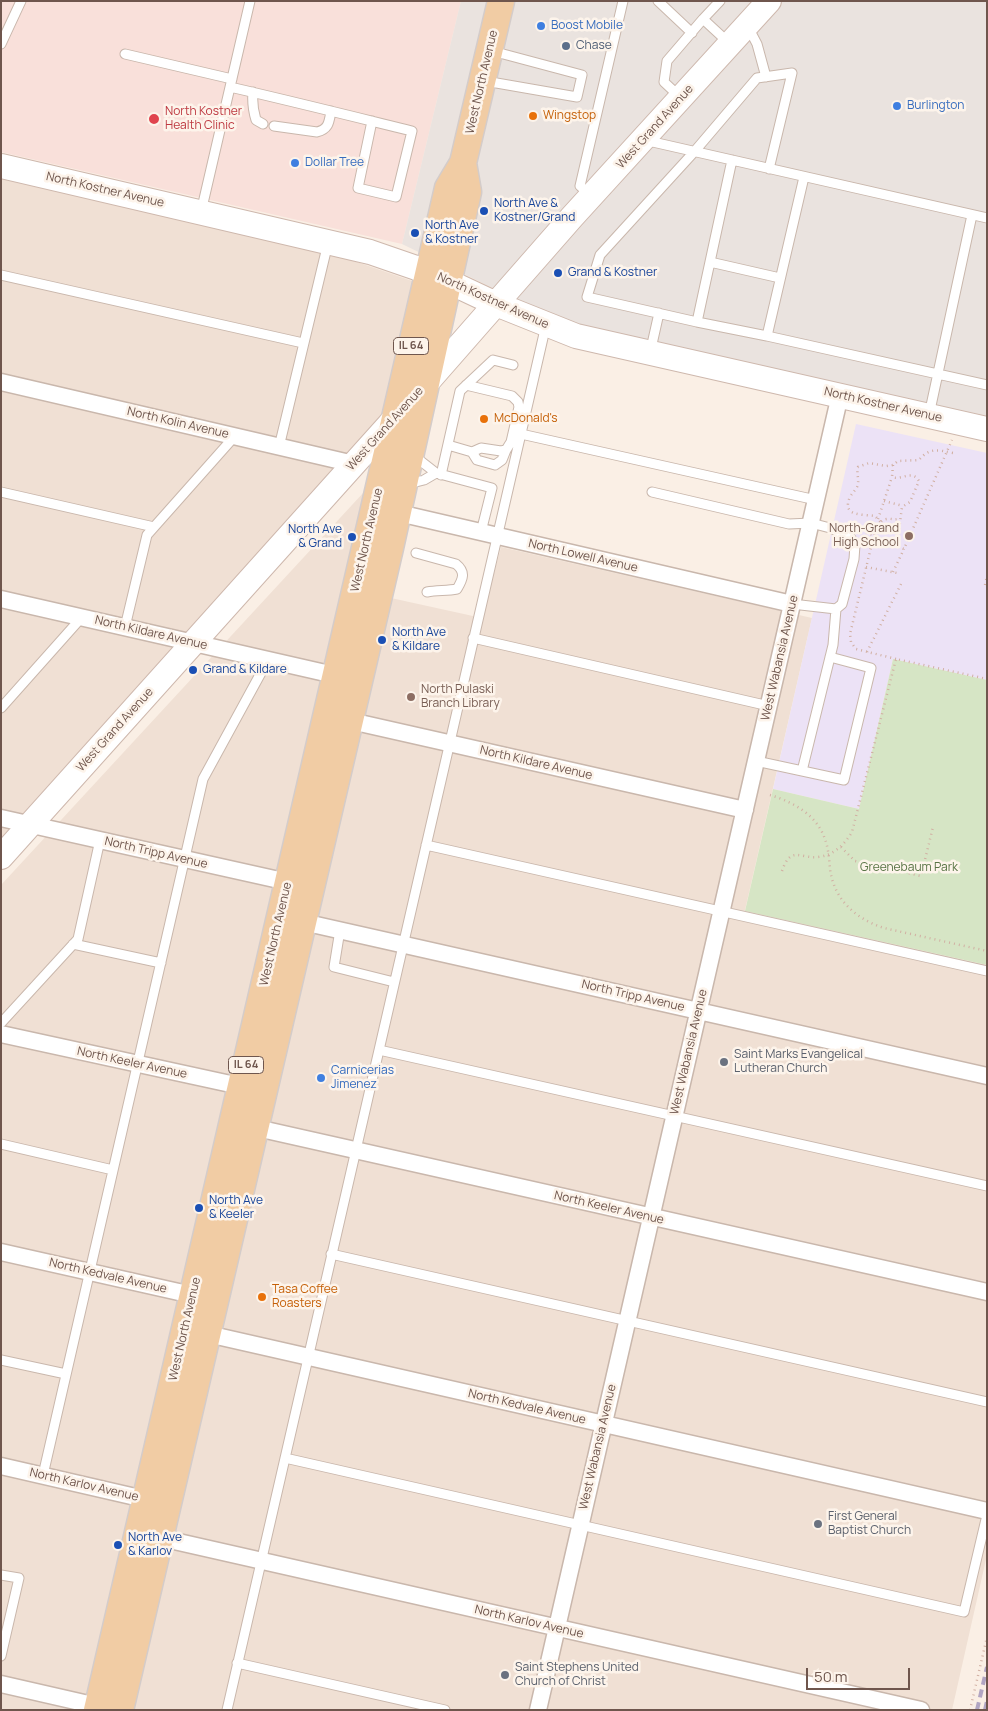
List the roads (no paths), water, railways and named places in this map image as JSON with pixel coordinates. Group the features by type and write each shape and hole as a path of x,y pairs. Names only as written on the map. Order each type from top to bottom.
{"main road":[{"name":"West North Avenue","path":"107,1709 386,510 394,420 438,276 468,192 463,163 501,1"},
{"name":"West Grand Avenue","path":"1,857 427,384 496,304 586,191 644,140 769,1"},
{"name":"North Kostner Avenue","path":"1,166 370,252 438,276 496,304 576,336 987,429"},
{"name":"West North Avenue","path":"386,510 404,485 427,384 438,276"}],"street":[{"name":"North Kolin Avenue","path":"1,382 354,464"},
{"name":"West Wabansia Avenue","path":"538,1710 840,395"},
{"name":"North Lowell Avenue","path":"386,510 792,604"},
{"name":"North Kildare Avenue","path":"1,599 347,678"},
{"name":"North Kildare Avenue","path":"338,718 745,810"},
{"name":"North Tripp Avenue","path":"1,818 299,885"},
{"name":"North Tripp Avenue","path":"291,919 987,1076"},
{"name":"North Keeler Avenue","path":"1,1034 252,1089"},
{"name":"North Keeler Avenue","path":"243,1125 987,1292"},
{"name":"North Kedvale Avenue","path":"1,1252 204,1298"},
{"name":"North Kedvale Avenue","path":"196,1332 987,1513"},
{"name":"North Karlov Avenue","path":"1,1466 156,1501"},
{"name":"North Karlov Avenue","path":"149,1535 921,1710"},
{"path":"1,1684 107,1709"}],"lane":[{"path":"1,44 21,1"},
{"path":"201,212 250,1"},
{"path":"586,191 622,1"},
{"path":"658,1 692,33"},
{"path":"682,98 664,82 667,61 720,1"},
{"path":"703,19 730,44"},
{"path":"747,25 757,44 766,76"},
{"path":"482,81 577,97 582,75 490,50"},
{"path":"125,54 231,83 253,92 372,121 412,131 396,197 358,188 372,121"},
{"path":"769,169 792,73 757,78 694,152 600,255 587,297 987,385"},
{"path":"253,92 253,112 256,120 263,124"},
{"path":"274,126 317,132 324,130 328,126 331,111"},
{"path":"644,140 987,218"},
{"path":"697,322 732,160"},
{"path":"767,336 804,177"},
{"path":"929,416 972,215"},
{"path":"279,447 328,241"},
{"path":"710,262 780,278"},
{"path":"1,275 303,343"},
{"path":"650,353 659,313"},
{"path":"226,1710 546,325"},
{"path":"404,485 438,474 448,445 460,391 493,360 514,365"},
{"path":"466,385 512,396 518,402 519,407 511,442 502,460 494,465 477,460 472,452"},
{"path":"520,434 816,500"},
{"path":"125,627 147,535 234,436"},
{"path":"448,445 472,452 481,448 506,450"},
{"path":"411,454 438,474 492,488 480,532"},
{"path":"1,492 154,527"},
{"path":"652,492 789,524 811,523 830,528 850,537 855,544 854,559 842,604 836,609 792,604"},
{"path":"416,553 456,564 461,568 463,575 457,588 448,591 427,592"},
{"path":"802,771 830,657 836,609"},
{"path":"1,708 82,617"},
{"path":"473,638 769,706"},
{"path":"756,761 844,780 870,668 830,657"},
{"path":"43,1475 203,779 268,660"},
{"path":"1,1023 78,939 100,840"},
{"path":"426,845 987,971"},
{"path":"340,930 334,967 394,982"},
{"path":"73,944 161,963"},
{"path":"379,1050 987,1186"},
{"path":"1,1144 113,1170"},
{"path":"331,1254 987,1402"},
{"path":"1,1360 66,1374"},
{"path":"285,1458 964,1612 987,1513"},
{"path":"1,1575 19,1578 1,1656"},
{"path":"237,1663 445,1710"}],"railway":[{"path":"977,1710 987,1667"},
{"path":"985,1710 987,1701"}],"place":[{"name":"Boost Mobile","path":"541,26"},
{"name":"Chase","path":"566,46"},
{"name":"Burlington","path":"897,106"},
{"name":"Wingstop","path":"533,116"},
{"name":"North Kostner Health Clinic","path":"154,119"},
{"name":"Dollar Tree","path":"295,163"},
{"name":"North Ave & Kostner/Grand","path":"484,211"},
{"name":"North Ave & Kostner","path":"415,233"},
{"name":"Grand & Kostner","path":"558,273"},
{"name":"McDonald's","path":"484,419"},
{"name":"North-Grand High School","path":"909,536"},
{"name":"North Ave & Grand","path":"352,537"},
{"name":"North Ave & Kildare","path":"382,640"},
{"name":"Grand & Kildare","path":"193,670"},
{"name":"North Pulaski Branch Library","path":"411,697"},
{"name":"Saint Marks Evangelical Lutheran Church","path":"724,1062"},
{"name":"Carnicerias Jimenez","path":"321,1078"},
{"name":"North Ave & Keeler","path":"199,1208"},
{"name":"Tasa Coffee Roasters","path":"262,1297"},
{"name":"First General Baptist Church","path":"818,1524"},
{"name":"North Ave & Karlov","path":"118,1545"},
{"name":"Saint Stephens United Church of Christ","path":"505,1675"}],"park label":[{"name":"Greenebaum Park","path":"909,868"}]}
